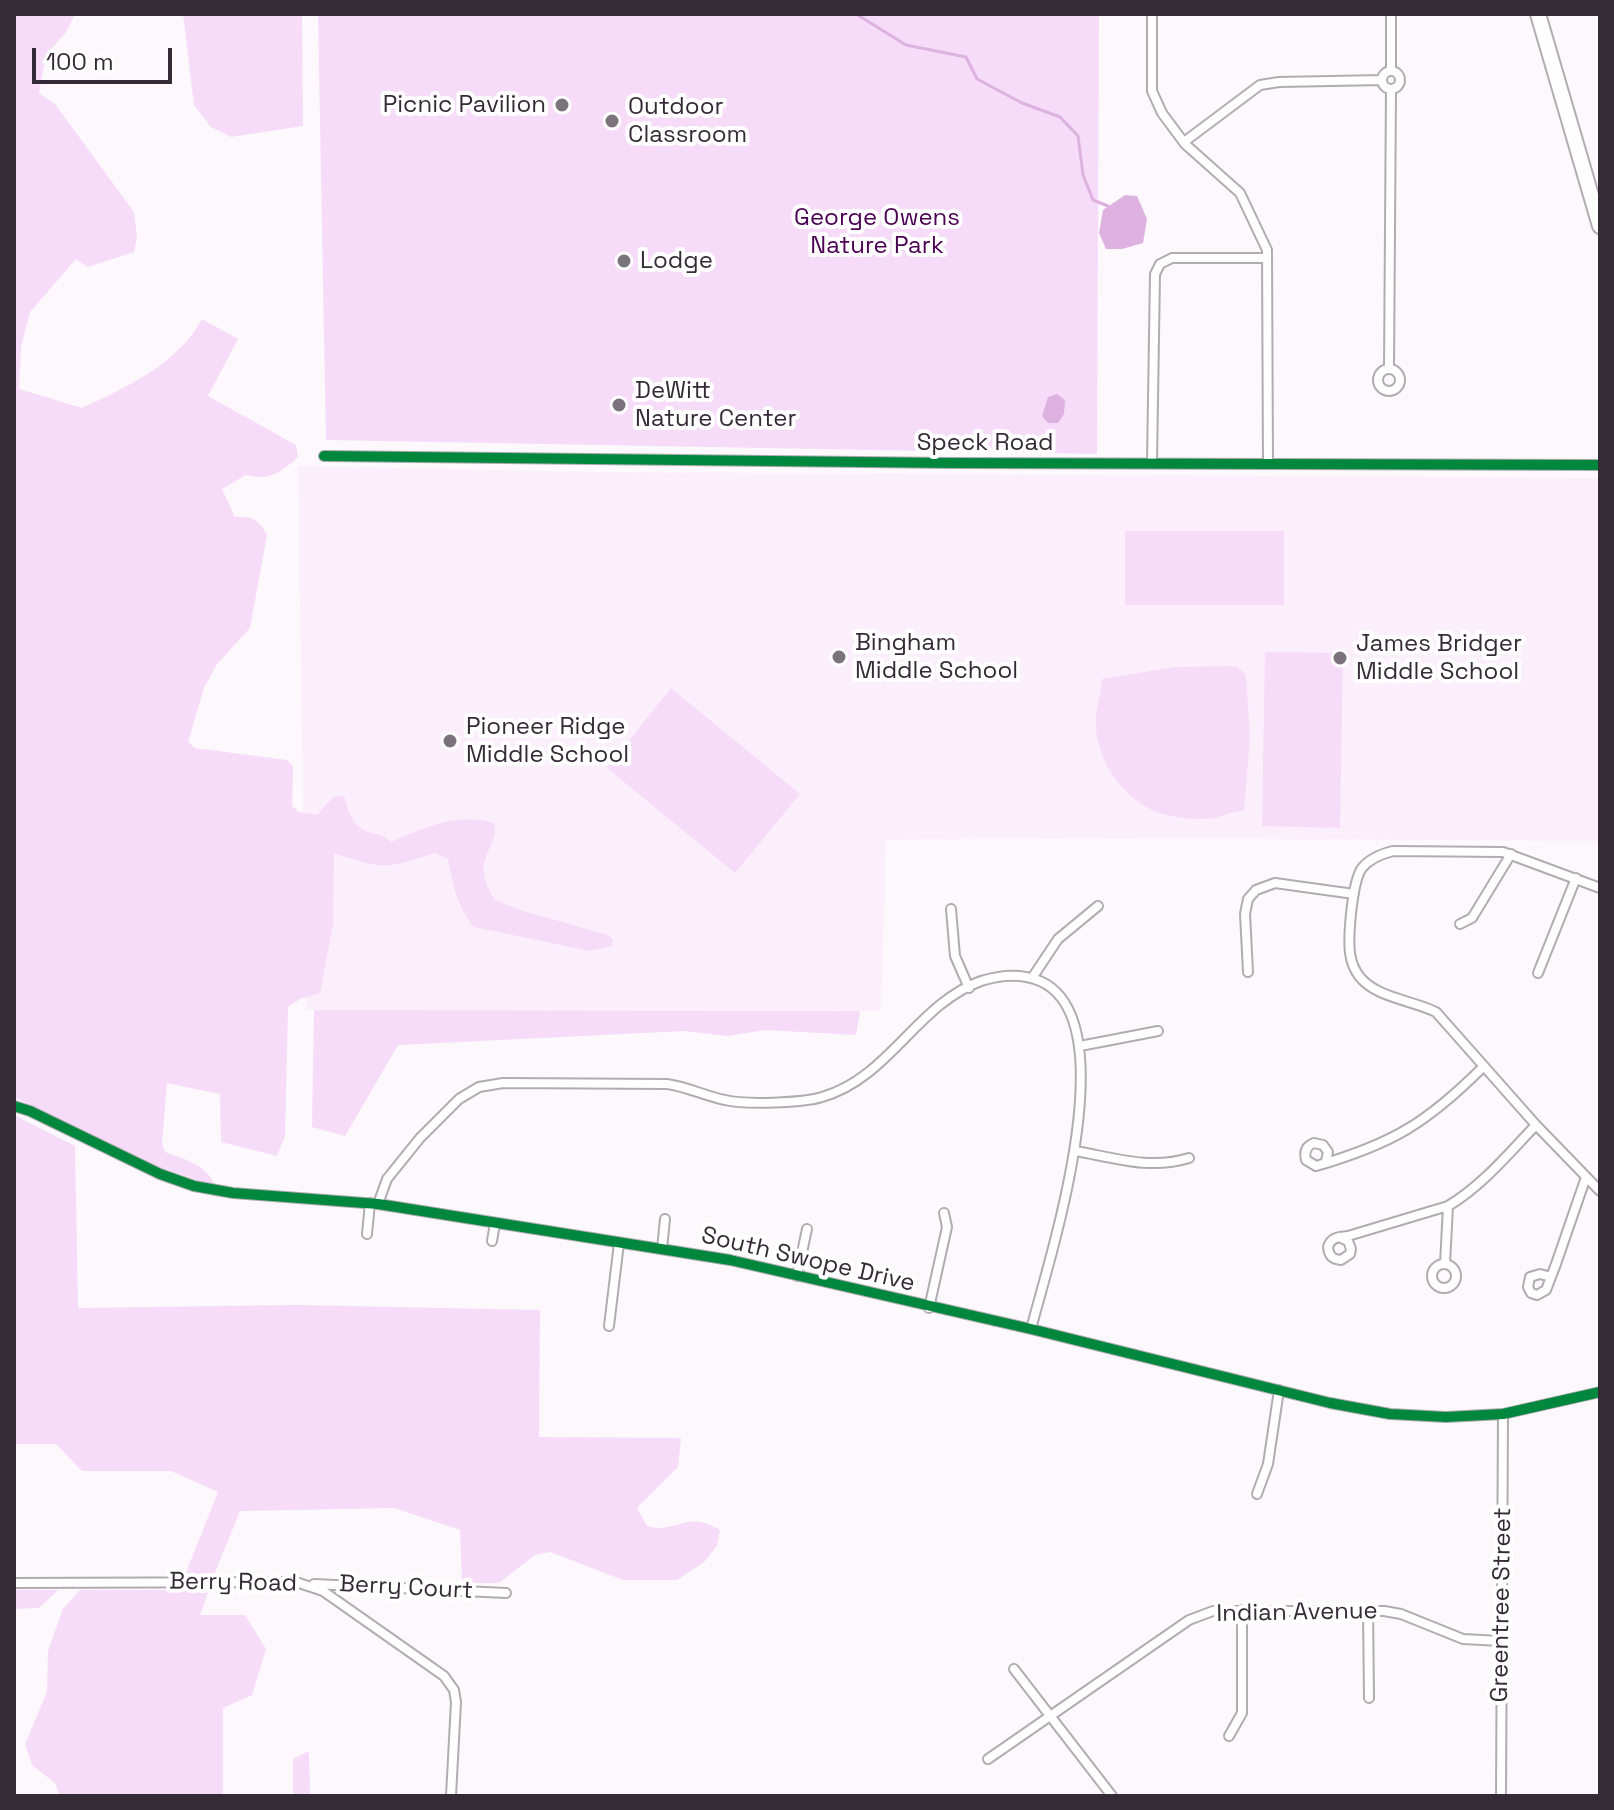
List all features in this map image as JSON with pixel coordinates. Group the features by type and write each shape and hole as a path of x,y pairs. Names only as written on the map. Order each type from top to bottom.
{"main road":[{"path":"1538,14 1600,226"}],"street":[{"path":"1152,14 1152,91 1162,113 1184,142 1240,193 1262,238 1267,258 1268,464"},
{"path":"1391,14 1391,70"},
{"path":"1391,70 1401,78 1397,87 1391,89 1382,80 1384,74 1391,70"},
{"path":"1184,142 1260,85 1382,80"},
{"path":"1389,369 1391,89"},
{"path":"1152,462 1155,274 1160,264 1172,258 1267,258"},
{"name":"Speck Road","path":"324,456 1600,465"},
{"path":"1600,888 1511,854 1393,851 1378,855 1359,872 1354,894 1350,951 1359,976 1384,994 1436,1012 1536,1125 1600,1191"},
{"path":"1460,924 1472,918 1511,854"},
{"path":"1538,973 1576,878"},
{"path":"1248,972 1245,914 1248,899 1256,890 1275,883 1354,894"},
{"path":"1032,978 1058,939 1098,906"},
{"path":"951,909 955,956 969,988"},
{"path":"367,1234 374,1204 387,1179 420,1138 459,1099 479,1087 503,1083 667,1084 688,1087 726,1101 817,1099 841,1091 867,1076 937,1008 981,981 1009,975 1032,978 1047,984 1063,999 1078,1030 1080,1046 1076,1151 1031,1329"},
{"path":"1080,1046 1158,1031"},
{"path":"1326,1161 1378,1146 1416,1126 1483,1067"},
{"name":"South Swope Drive","path":"14,1106 160,1174 194,1186 233,1193 374,1204 730,1260 1390,1414 1446,1417 1503,1414 1600,1392"},
{"path":"1339,1237 1448,1206 1490,1172 1536,1125"},
{"path":"1076,1151 1148,1165 1172,1164 1189,1158"},
{"path":"1551,1277 1586,1177"},
{"path":"1445,1264 1448,1206"},
{"path":"929,1308 947,1227 944,1213"},
{"path":"662,1249 665,1219"},
{"path":"492,1241 495,1223"},
{"path":"797,1276 807,1229"},
{"path":"609,1326 619,1243"},
{"path":"1257,1494 1268,1464 1279,1390"},
{"name":"Greentree Street","path":"1501,1796 1503,1414"},
{"name":"Berry Road","path":"14,1583 306,1583 323,1591 444,1676 454,1690 451,1796"},
{"name":"Berry Court","path":"306,1583 506,1593"},
{"path":"1229,1736 1242,1713 1242,1610"},
{"path":"1368,1610 1369,1698"},
{"name":"Indian Avenue","path":"988,1759 1189,1620 1213,1611 1368,1610 1401,1614 1463,1639 1501,1641"},
{"path":"1014,1669 1112,1796"}],"shaded area":[{"path":"1125,195 1137,196 1147,219 1143,243 1122,249 1106,249 1099,233 1103,210"},
{"path":"1057,394 1065,400 1064,414 1058,423 1048,423 1042,416 1048,397"},
{"path":"298,466 596,472 1600,478 1600,841 886,840 881,1011 306,1010"}],"green space":[{"path":"14,14 75,14 65,34 46,54 39,93 55,104 134,212 137,237 134,252 88,267 76,259 30,312 21,347 19,389 82,408 133,383 165,362 192,335 202,319 238,339 208,396 296,445 298,457 280,471 262,477 246,475 222,489 235,517 254,520 267,535 250,628 217,664 204,688 188,742 195,748 287,760 293,766 292,806 299,812 317,815 333,797 344,796 358,826 391,842 454,820 494,823 495,832 484,873 495,900 613,939 612,946 589,951 474,927 456,895 448,859 435,853 394,865 375,865 334,853 333,925 320,993 300,999 288,1007 285,1136 277,1156 221,1142 220,1094 167,1083 162,1144 165,1152 201,1168 215,1186 159,1167 14,1097"},
{"path":"183,14 302,14 303,126 231,137 211,127 194,105"},
{"name":"George Owens Nature Park","path":"318,14 1099,14 1097,454 326,440"},
{"path":"1125,531 1284,531 1284,605 1125,605"},
{"path":"1265,652 1343,653 1340,828 1262,826"},
{"path":"1236,666 1246,675 1250,737 1244,811 1210,819 1181,818 1160,813 1129,795 1108,767 1097,734 1096,716 1102,679 1175,667"},
{"path":"671,688 800,794 735,873 607,768"},
{"path":"314,1010 860,1011 856,1035 765,1030 728,1036 684,1031 398,1045 345,1136 312,1127"},
{"path":"14,1115 75,1146 78,1308 296,1305 540,1310 539,1437 681,1438 678,1467 637,1508 647,1526 657,1528 689,1522 708,1524 720,1530 717,1546 704,1562 677,1580 623,1580 550,1552 535,1555 499,1583 472,1583 462,1580 460,1530 394,1508 240,1511 214,1575 185,1575 218,1492 171,1471 82,1471 56,1444 16,1444"},
{"path":"14,1590 58,1590 39,1608 14,1609"},
{"path":"80,1590 209,1590 200,1615 245,1615 266,1649 252,1695 223,1708 223,1796 60,1796 55,1783 32,1765 25,1744 47,1692 48,1651 63,1609"},
{"path":"309,1751 310,1796 293,1796 293,1759"}],"waterway":[{"path":"856,14 906,45 966,57 977,79 1022,103 1060,117 1078,136 1083,175 1093,200 1108,206"}],"cycle path":[{"path":"324,456 950,463 1600,465"},
{"path":"14,1106 160,1174 194,1186 233,1193 378,1204 730,1260 1031,1329 1330,1403 1390,1414 1446,1417 1503,1414 1600,1392"}],"place":[{"name":"Picnic Pavilion","path":"562,105"},
{"name":"Outdoor Classroom","path":"612,121"},
{"name":"Lodge","path":"624,261"},
{"name":"DeWitt Nature Center","path":"619,405"},
{"name":"Bingham Middle School","path":"839,657"},
{"name":"James Bridger Middle School","path":"1340,658"},
{"name":"Pioneer Ridge Middle School","path":"450,741"}]}
